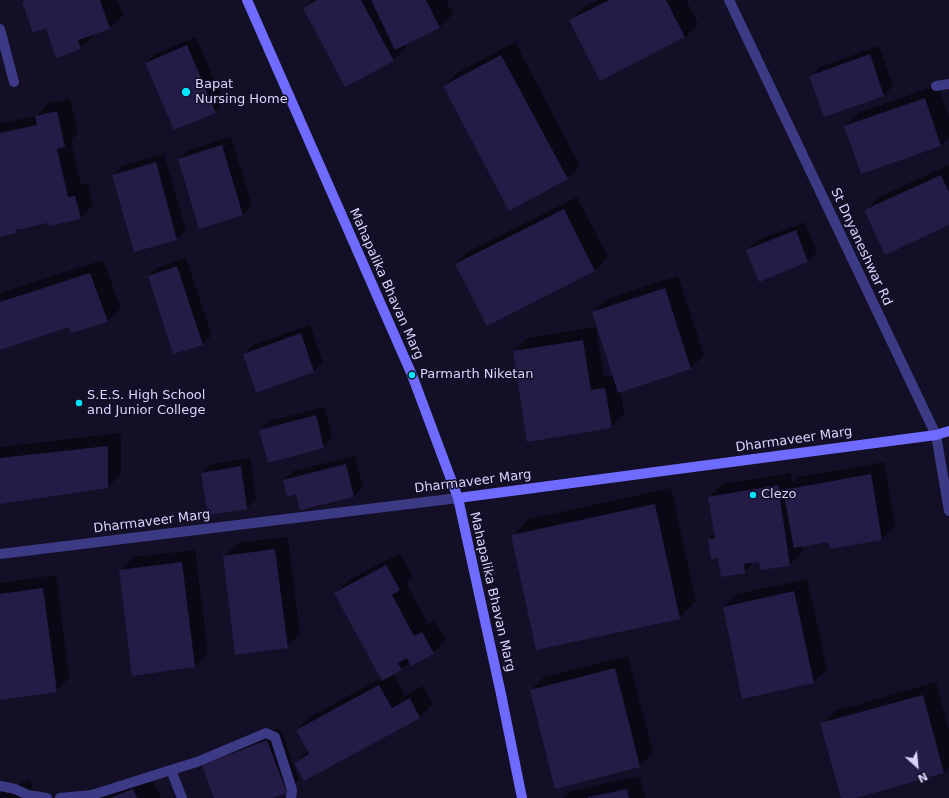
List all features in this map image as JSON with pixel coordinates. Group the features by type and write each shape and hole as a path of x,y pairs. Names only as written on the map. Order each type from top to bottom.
{"street":[{"name":"Mahapalika Bhavan Marg","path":"247,0 412,375 458,498 500,686 522,798"},
{"name":"St Dnyaneshwar Rd","path":"729,0 936,435 949,511"},
{"path":"0,29 14,82"},
{"path":"936,86 949,84"},
{"name":"Dharmaveer Marg","path":"0,554 458,498 936,435 949,431"},
{"path":"60,798 92,795 197,762 266,733 274,738 292,790 291,798"},
{"path":"171,770 182,798"},
{"path":"0,786 17,794 47,798"}],"building":[{"path":"26,0 100,0 110,29 78,40 81,49 56,58 46,28 33,33 22,2"},
{"path":"317,0 361,0 394,61 345,87 303,8"},
{"path":"371,0 426,0 440,28 395,50"},
{"path":"609,0 666,0 685,37 600,81 569,20"},
{"path":"187,45 216,113 174,130 145,63"},
{"path":"870,54 884,96 824,117 809,76"},
{"path":"501,55 568,179 509,211 443,86"},
{"path":"925,98 941,146 861,174 844,126"},
{"path":"57,111 65,147 57,149 68,197 75,196 81,219 49,226 48,223 16,230 17,233 0,237 0,133 37,125 35,116"},
{"path":"222,145 243,215 199,229 178,159"},
{"path":"156,162 177,240 134,252 112,175"},
{"path":"941,175 949,192 949,225 885,255 864,210"},
{"path":"564,209 595,271 487,326 455,264"},
{"path":"796,230 808,262 759,282 746,250"},
{"path":"177,266 203,345 173,354 148,276"},
{"path":"90,273 108,322 71,333 69,327 0,350 0,302"},
{"path":"665,288 691,369 618,393 592,312"},
{"path":"301,333 314,372 256,393 243,354"},
{"path":"583,340 591,390 605,388 612,428 527,442 513,351"},
{"path":"316,415 324,448 268,463 259,430"},
{"path":"108,446 108,488 0,504 0,458"},
{"path":"346,464 354,497 300,510 296,494 287,497 283,480"},
{"path":"241,466 247,509 208,515 201,473"},
{"path":"871,474 882,540 830,549 828,542 794,548 783,490"},
{"path":"778,485 790,566 760,570 759,562 744,564 745,573 721,577 718,558 711,559 708,539 715,538 708,497"},
{"path":"655,504 680,619 536,650 511,535"},
{"path":"275,549 288,648 235,655 223,556"},
{"path":"182,562 195,667 132,676 119,570"},
{"path":"386,565 400,590 392,595 414,636 422,632 434,654 411,666 407,658 398,663 402,670 382,681 334,593"},
{"path":"43,588 57,692 0,700 0,594"},
{"path":"794,591 814,683 742,699 723,607"},
{"path":"615,668 640,767 555,789 530,690"},
{"path":"379,685 392,708 410,698 420,718 304,781 294,763 309,754 296,730"},
{"path":"923,695 944,773 856,798 841,798 820,723"},
{"path":"267,740 287,793 273,798 214,798 202,765"},
{"path":"133,789 137,798 110,798"},
{"path":"627,789 629,798 588,798 588,797"}],"place":[{"name":"Bapat Nursing Home","path":"186,92"},
{"name":"Parmarth Niketan","path":"412,375"},
{"name":"S.E.S. High School and Junior College","path":"79,403"},
{"name":"Clezo","path":"753,495"}]}
